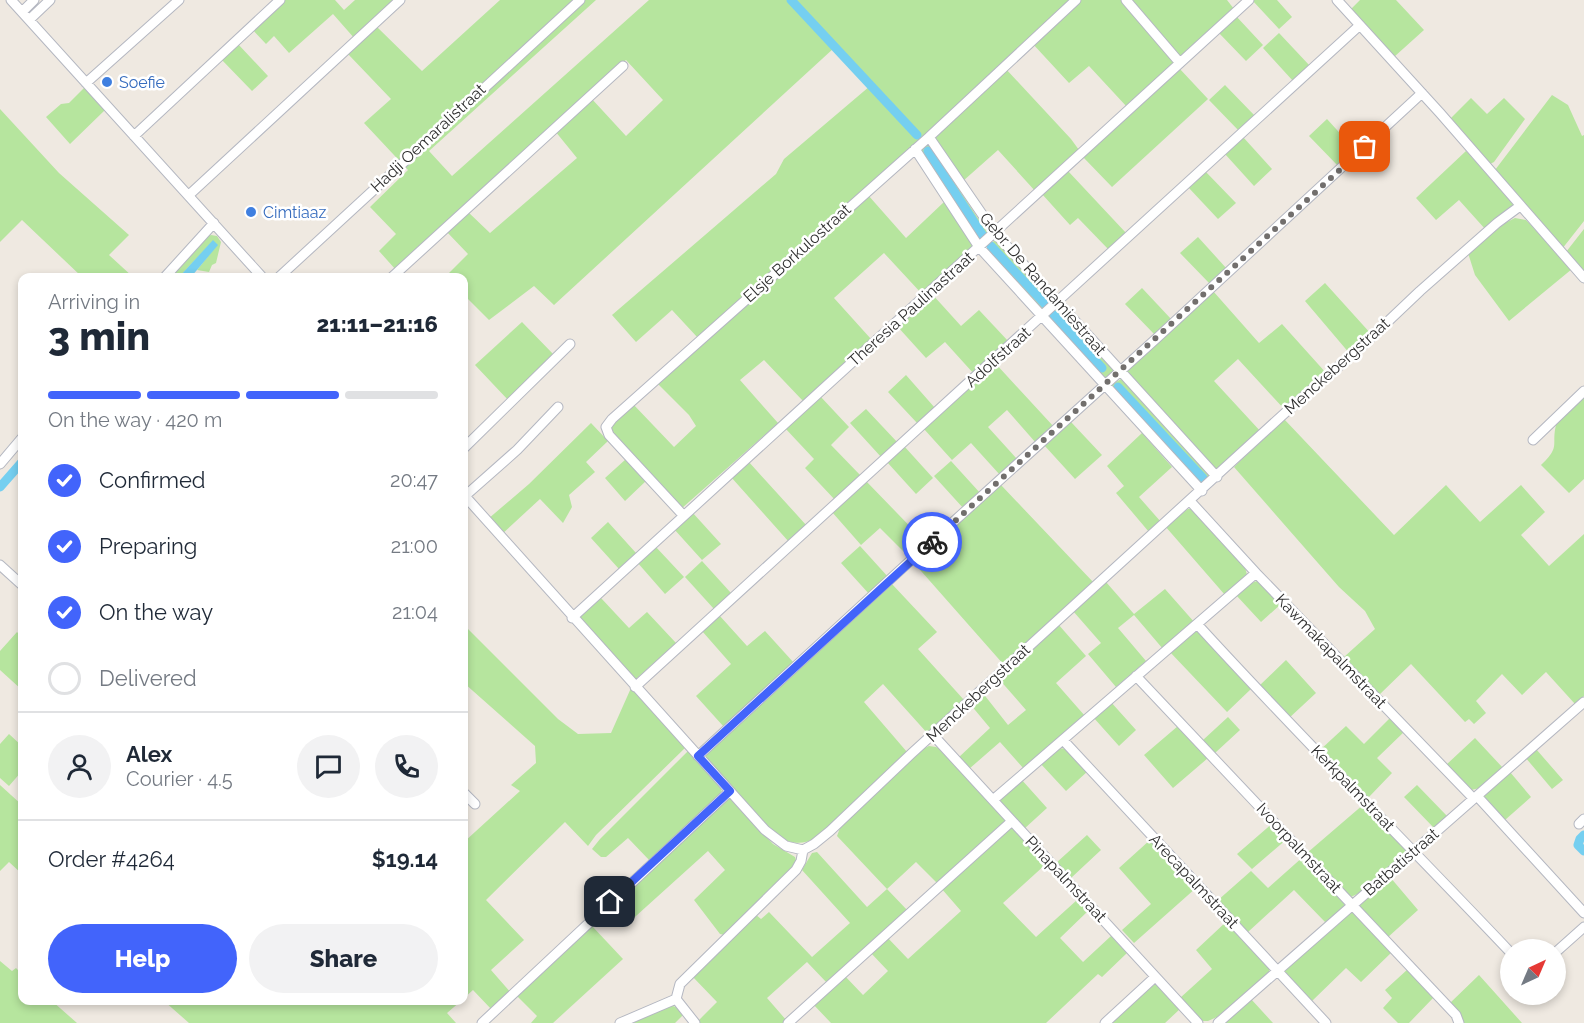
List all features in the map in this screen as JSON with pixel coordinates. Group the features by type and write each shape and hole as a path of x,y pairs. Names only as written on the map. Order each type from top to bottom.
{"street":[{"path":"11,0 259,273"},
{"path":"22,12 34,0"},
{"path":"29,20 50,0"},
{"path":"86,83 179,0"},
{"path":"134,136 280,0"},
{"path":"189,195 400,0"},
{"name":"Hadji Oemaralistraat","path":"283,273 580,0"},
{"name":"Elsje Borkulostraat","path":"683,515 609,435 606,428 612,419 929,137 1076,0"},
{"path":"1126,0 1180,63"},
{"name":"Theresia Paulinastraat","path":"572,618 1249,0"},
{"path":"1337,0 1584,278"},
{"name":"Adolfstraat","path":"635,687 1360,25"},
{"path":"396,273 622,66"},
{"path":"698,756 1422,93"},
{"name":"Gebr. De Randamiestraat","path":"929,137 995,233 1216,477"},
{"name":"Gebr. De Randamiestraat","path":"915,149 979,247 1041,318 1202,490"},
{"name":"Menckebergstraat","path":"803,849 814,844 830,831 1286,412 1497,223 1520,206"},
{"path":"169,273 214,223"},
{"path":"468,444 570,344"},
{"path":"1533,440 1584,391"},
{"path":"468,493 517,450 558,407"},
{"path":"0,464 18,443"},
{"path":"468,501 572,618 774,838 786,846 803,849 801,861 796,870 684,979 677,989 676,999 694,1023"},
{"name":"Kawmakapalmstraat","path":"1190,501 1256,573 1475,797"},
{"path":"0,565 18,581"},
{"path":"993,800 1256,573"},
{"name":"Kerkpalmstraat","path":"1197,624 1500,941"},
{"name":"Ivoorpalmstraat","path":"1136,676 1456,1015 1459,1023"},
{"name":"Batbatistraat","path":"1218,1023 1584,702"},
{"name":"Pinapalmstraat","path":"933,735 1198,1023"},
{"name":"Arecapalmstraat","path":"1063,740 1326,1023"},
{"path":"482,1023 730,791"},
{"path":"468,797 475,804"},
{"path":"1475,797 1584,913"},
{"path":"788,1023 1012,821"},
{"path":"1566,943 1584,927"},
{"path":"1105,1023 1155,977"},
{"path":"620,1023 676,999"}],"green space":[{"path":"283,0 335,0 344,10 355,0 398,0 355,39 333,14 289,53 274,36 266,44 252,29"},
{"path":"500,0 596,0 429,151 452,176 649,0 1072,0 927,136 698,338 672,310 636,342 612,315 776,174 784,159 870,86 834,48 554,305 534,286 489,320 468,299 468,273 449,273 468,254 446,231 467,211 490,233 577,158 555,131 591,98 626,136 663,100 626,60 512,161 396,270 379,251 396,234 370,207 408,170 364,123 391,99 348,54 377,27 422,71"},
{"path":"1079,0 1123,0 1175,61 1127,107 1089,66 1069,83 1032,43"},
{"path":"1130,0 1227,0 1234,9 1180,58"},
{"path":"1252,0 1277,0 1292,17 1279,29"},
{"path":"1360,0 1396,0 1424,30 1394,57 1350,10"},
{"path":"1236,16 1263,45 1246,61 1218,32"},
{"path":"1279,33 1310,66 1293,81 1263,48"},
{"path":"237,43 268,76 252,91 220,58"},
{"path":"1005,68 1079,150 1036,192 998,150 963,181 933,137"},
{"path":"1179,68 1208,99 1112,187 1083,157"},
{"path":"1225,85 1255,116 1239,131 1209,100"},
{"path":"85,87 105,110 70,144 46,117 61,104 69,103"},
{"path":"1552,95 1568,105 1582,136 1584,135 1584,221 1562,249 1495,170"},
{"path":"1471,98 1487,114 1504,98 1525,119 1494,162 1490,164 1451,118"},
{"path":"0,109 59,173 129,235 109,255 129,273 78,273 22,220 0,242"},
{"path":"1327,119 1356,151 1339,167 1309,136"},
{"path":"1243,137 1272,169 1254,186 1225,154"},
{"path":"927,141 989,235 979,242 918,149"},
{"path":"1466,151 1513,203 1514,209 1486,230 1459,200 1436,220 1416,198"},
{"path":"1068,171 1127,234 1109,250 1078,218 1070,225 1042,194"},
{"path":"1205,171 1236,203 1218,219 1188,187"},
{"path":"868,195 906,238 944,202 974,247 922,294 884,253 834,298 871,339 803,401 764,360 740,380 778,423 681,509 617,441 609,427 632,403 674,447 696,426 689,415 656,382"},
{"path":"1515,218 1526,220 1572,269 1509,321 1475,275 1468,253 1505,223"},
{"path":"1584,229 1584,274 1566,252"},
{"path":"217,236 221,242 216,263 212,265 209,272 197,270 217,245 213,241 183,273 174,273 206,237"},
{"path":"1198,237 1227,269 1210,284 1180,253"},
{"path":"996,240 1052,302 1043,311 987,249 987,245"},
{"path":"1325,283 1372,335 1350,354 1305,301"},
{"path":"1142,288 1172,320 1155,335 1125,304"},
{"path":"1213,291 1259,343 1282,324 1327,374 1285,410 1238,359 1214,381 1262,433 1219,470 1215,470 1126,372"},
{"path":"932,294 961,326 979,310 1009,342 974,374 945,342 926,358 897,326"},
{"path":"1055,310 1060,310 1113,370 1113,373 1106,379 1050,320 1049,316"},
{"path":"522,322 555,356 509,401 475,365"},
{"path":"996,364 1054,427 1036,443 1007,410 988,427 1017,459 1000,475 971,443 952,460 924,429"},
{"path":"906,375 935,408 918,424 888,392"},
{"path":"1121,379 1211,476 1204,484 1199,483 1112,389 1111,385"},
{"path":"820,396 849,427 831,445 862,477 836,501 805,468 814,459 784,427"},
{"path":"1584,397 1584,479 1569,493 1541,465 1553,450 1556,425"},
{"path":"866,409 898,443 882,458 850,423"},
{"path":"1284,419 1394,535 1446,485 1480,522 1521,485 1545,512 1521,535 1549,566 1584,534 1584,696 1575,704 1546,672 1522,695 1502,674 1476,701 1486,713 1474,724 1469,719 1465,722 1411,664 1379,695 1344,657 1375,629 1365,611 1339,587 1234,467"},
{"path":"1071,422 1102,455 1075,479 1044,445"},
{"path":"591,423 608,441 586,462 595,472 569,495 572,507 563,523 540,499 501,535 488,519 529,484"},
{"path":"1142,433 1172,467 1139,497 1161,522 1149,532 1116,493 1124,486 1107,466"},
{"path":"904,446 933,478 916,494 887,462"},
{"path":"626,459 647,480 625,501 605,478"},
{"path":"748,461 807,526 789,542 731,477"},
{"path":"951,461 981,494 964,509 934,476"},
{"path":"866,481 927,544 910,558 880,528 861,545 832,512"},
{"path":"1001,485 1094,583 1004,665 914,563"},
{"path":"1188,509 1192,509 1245,567 1247,575 1225,595 1165,526"},
{"path":"692,512 721,544 702,560 674,529"},
{"path":"608,522 636,553 619,569 591,538"},
{"path":"655,546 684,577 665,594 637,562"},
{"path":"860,546 889,578 870,595 841,563"},
{"path":"702,561 731,593 714,609 685,577"},
{"path":"1106,582 1134,614 1165,589 1195,623 1163,649 1134,615 1118,628 1146,661 1116,687 1088,654 1101,643 1073,611"},
{"path":"1261,582 1281,604 1261,622 1236,595 1249,584"},
{"path":"891,583 937,632 918,649 964,700 928,734 883,684 864,702 907,752 817,837 801,843 786,840 775,835 706,759 706,754"},
{"path":"601,598 629,628 647,612 676,643 636,679 579,618"},
{"path":"719,615 747,646 765,631 794,663 724,727 696,696 731,664 702,631"},
{"path":"1058,624 1086,656 1056,683 1085,716 1024,769 1000,742 969,769 958,758 990,728 970,704 982,692 1008,725 1026,710 998,678"},
{"path":"468,629 558,719 578,734 611,733 631,688 686,747 596,835 588,846 565,822 486,900 524,940 491,970 511,993 492,1010 473,990 468,994 468,838 520,791 511,785 536,763 535,746 468,687"},
{"path":"1195,631 1199,632 1251,689 1227,712 1169,651"},
{"path":"17,632 18,686 0,670 0,651"},
{"path":"1286,660 1316,693 1288,719 1259,686"},
{"path":"1110,701 1136,730 1119,746 1093,717"},
{"path":"1228,717 1240,730 1215,753 1203,740"},
{"path":"1391,717 1405,731 1377,758 1392,773 1368,798 1320,750 1346,726 1364,744"},
{"path":"1178,726 1208,758 1173,788 1144,755"},
{"path":"9,734 18,742 18,776 9,786 0,778 0,744"},
{"path":"1475,738 1503,768 1480,788 1471,790 1446,765"},
{"path":"929,746 936,747 1007,822 938,884 916,862 887,889 837,836 841,825 923,749"},
{"path":"1059,748 1067,749 1088,771 1066,791 1040,763"},
{"path":"1536,749 1563,780 1552,789 1525,757"},
{"path":"688,751 721,788 722,794 650,861 628,838 606,857 601,857 592,849 600,839"},
{"path":"1510,772 1531,797 1505,820 1483,797"},
{"path":"1021,779 1047,808 1024,829 1000,799"},
{"path":"0,785 18,801 18,870 9,862 0,871"},
{"path":"1417,785 1448,817 1434,828 1404,797"},
{"path":"728,796 773,844 795,857 793,869 725,935 720,934 694,900 725,870 708,851 626,925 609,907"},
{"path":"1364,804 1407,848 1404,854 1359,893 1351,897 1346,895 1307,853"},
{"path":"1273,823 1287,839 1252,869 1237,854"},
{"path":"1010,825 1046,864 1003,903 1036,937 1077,900 1088,911 1060,938 1083,962 1111,936 1127,953 1102,977 1098,974 1046,1023 831,1023 812,1003 844,975 863,995 888,971 870,952 886,936 908,959 961,911 941,888"},
{"path":"1087,835 1101,850 1071,878 1056,863"},
{"path":"1150,840 1196,888 1134,943 1122,930 1151,904 1119,868"},
{"path":"817,852 867,907 887,889 908,911 828,984 807,962 767,998 787,1021 785,1023 700,1023 698,1021 717,1002 691,975 755,914 761,919 769,912 812,957 850,923 802,870 812,853"},
{"path":"1304,856 1345,903 1343,908 1326,923 1294,890 1248,932 1217,901 1251,871 1268,888"},
{"path":"1390,877 1418,910 1387,938 1360,909 1360,905"},
{"path":"1352,911 1392,952 1361,982 1346,968 1311,1002 1285,973 1285,970"},
{"path":"1227,921 1269,968 1270,973 1217,1017 1203,1021 1180,998 1212,969 1196,950"},
{"path":"592,926 623,959 553,1023 531,1023 537,1016 517,996"},
{"path":"0,961 12,971 16,968 18,970 18,1005 57,1005 77,1023 0,1023"},
{"path":"1408,969 1434,997 1409,1023 1398,1023 1383,1008 1392,998 1385,990"},
{"path":"1479,975 1500,998 1500,1005 1506,1005 1522,1023 1462,1023 1450,1003"},
{"path":"1156,984 1180,1009 1165,1023 1110,1023 1149,988"},
{"path":"1251,999 1273,1023 1224,1023"},
{"path":"169,1005 456,1005 447,1013 456,1023 189,1023"},
{"path":"666,1007 678,1008 683,1015 675,1023 633,1023"}],"water":[{"path":"213,240 218,245 194,273 183,273"}],"waterway":[{"path":"791,0 917,135"},
{"path":"928,151 983,236"},
{"path":"991,246 1045,304"},
{"path":"1054,315 1102,368"},
{"path":"1118,387 1203,478"},
{"path":"0,487 18,467"},
{"path":"1584,835 1578,845 1584,851"}],"way so far":[{"path":"932,542 1365,147"}],"place":[{"name":"Soefie","path":"107,82"},
{"name":"Cimtiaaz","path":"251,212"}],"route":[{"path":"610,902 730,791 698,756 932,542"}]}
